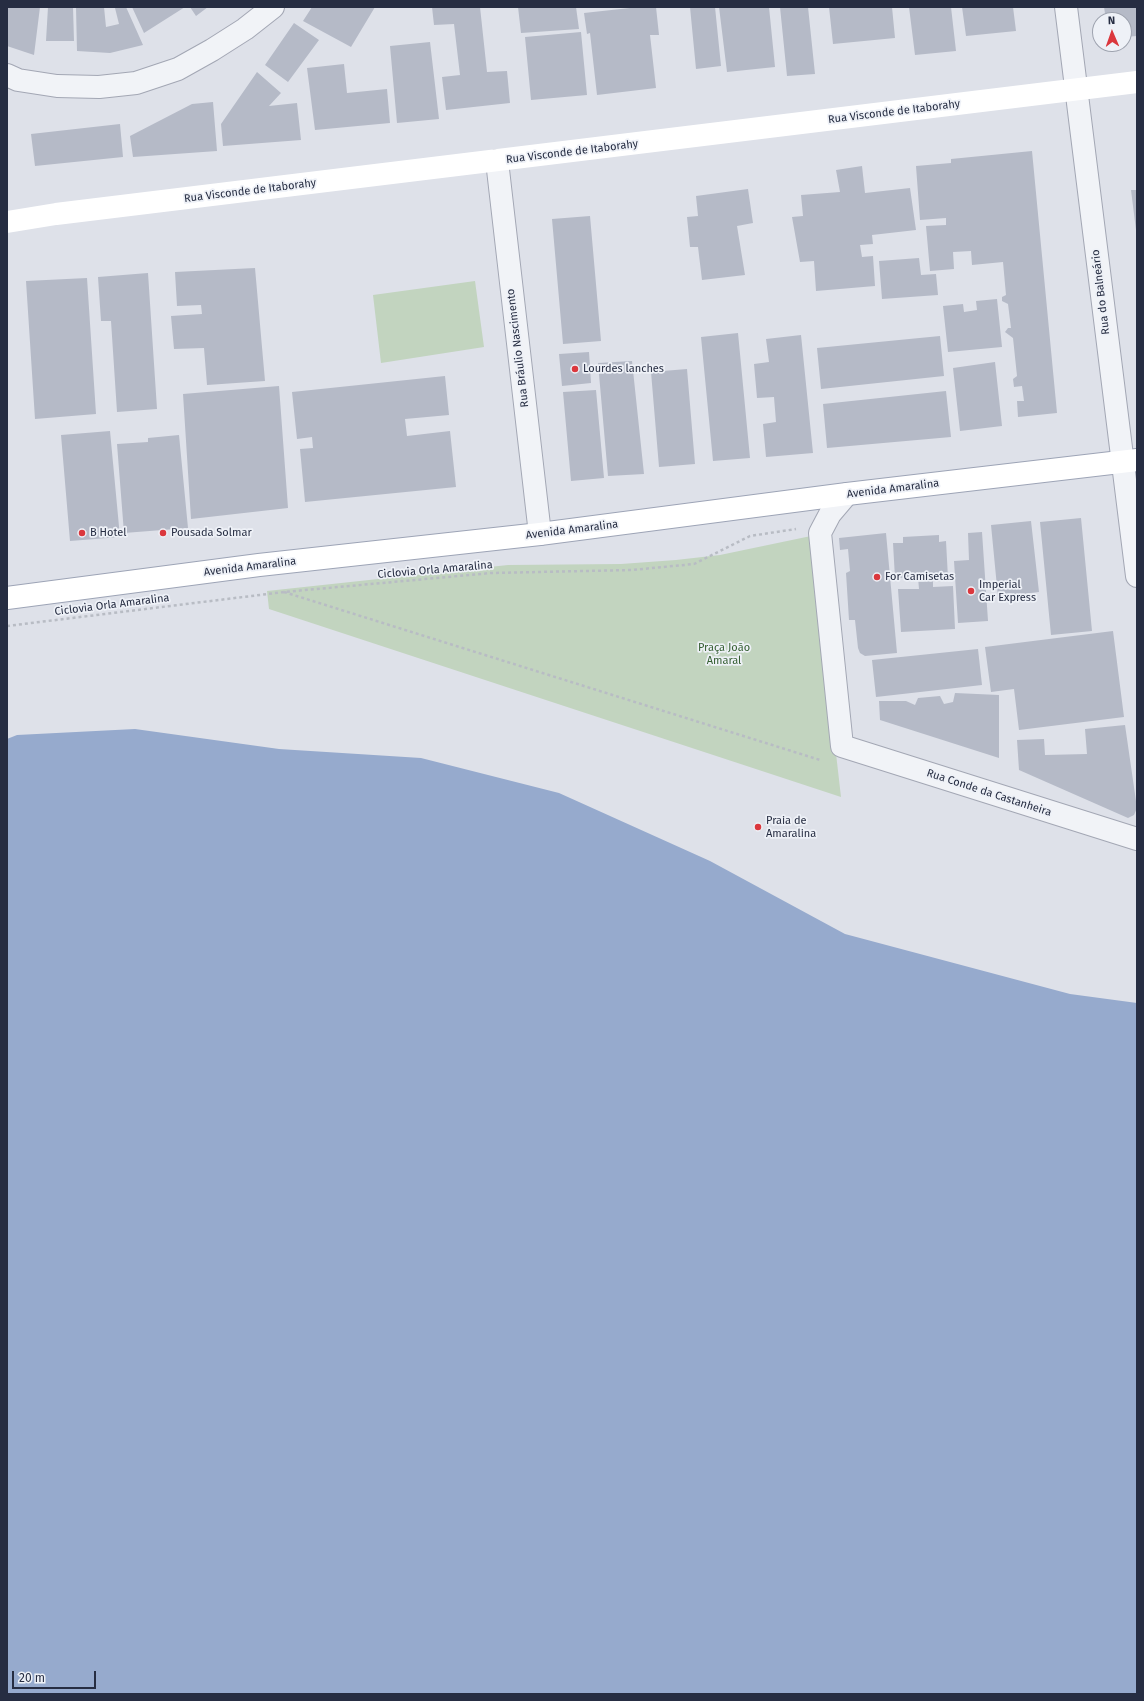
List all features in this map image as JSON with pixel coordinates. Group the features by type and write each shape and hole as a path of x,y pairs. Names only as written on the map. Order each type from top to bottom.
{"street":[{"path":"7,75 18,80 57,86 99,87 136,82 178,69 245,29 273,7"},
{"name":"Rua do Balneário","path":"1066,7 1130,461 1137,576"},
{"name":"Rua Visconde de Itaborahy","path":"7,222 64,213 1137,82"},
{"name":"Rua Bráulio Nascimento","path":"497,161 540,534"},
{"name":"Avenida Amaralina","path":"7,598 259,565 540,534 847,494 1130,461"},
{"name":"Rua Conde da Castanheira","path":"847,494 830,514 820,533 842,746 1137,839"}],"path":[{"name":"Ciclovia Orla Amaralina","path":"7,626 284,592 491,573 632,570 694,564 750,536 802,528"},
{"path":"284,592 820,760"}],"green space":[{"path":"475,281 484,347 381,363 373,295"},
{"name":"Praça João Amaral","path":"811,536 841,797 269,609 267,591 508,565 621,564 676,560 720,555"}],"water":[{"path":"135,729 279,749 421,758 559,793 710,861 845,934 1070,994 1137,1003 1137,1694 7,1694 7,739 17,735"}],"building":[{"path":"7,7 40,7 34,55 7,46"},
{"path":"48,7 73,7 74,41 46,41"},
{"path":"76,7 104,7 106,27 119,24 115,8 126,7 143,45 110,53 77,51"},
{"path":"132,7 185,7 144,33"},
{"path":"190,7 208,7 196,16"},
{"path":"312,7 375,7 351,47 303,21"},
{"path":"432,7 480,7 487,72 507,71 510,103 446,110 442,77 460,75 454,24 434,25"},
{"path":"518,7 576,7 579,29 521,33"},
{"path":"639,7 656,7 659,35 650,35 656,88 597,95 590,33 587,34 584,13"},
{"path":"690,7 715,7 721,66 696,69"},
{"path":"719,7 769,7 775,67 727,72"},
{"path":"780,7 808,7 815,74 787,76"},
{"path":"829,7 892,7 895,38 833,44"},
{"path":"909,7 951,7 956,51 915,55"},
{"path":"962,7 1013,7 1016,31 966,36"},
{"path":"1104,7 1137,7 1137,36 1132,36 1132,12 1105,12"},
{"path":"294,23 319,40 288,82 265,65"},
{"path":"581,32 587,95 531,100 525,37"},
{"path":"430,42 439,119 397,123 390,46"},
{"path":"344,64 347,93 387,89 390,123 315,130 307,68"},
{"path":"257,72 281,93 269,106 297,103 301,140 223,146 221,124"},
{"path":"213,102 217,151 133,157 130,136 192,104"},
{"path":"120,124 123,157 35,166 31,134"},
{"path":"1032,151 1057,413 1018,417 1017,401 1024,401 1022,386 1014,387 1013,379 1017,376 1013,338 1005,332 1008,328 1011,328 1008,304 1002,301 1002,297 1006,295 1003,262 972,265 971,251 953,252 954,269 930,271 926,226 946,225 946,218 920,220 916,166 951,163 951,159"},
{"path":"862,166 865,193 910,188 916,230 872,235 873,244 860,245 862,257 873,256 875,286 816,291 814,261 800,262 792,217 803,216 801,195 840,192 836,170"},
{"path":"748,189 753,223 737,226 745,275 702,280 698,247 690,247 687,217 698,216 696,196"},
{"path":"1131,190 1137,190 1137,230 1136,230"},
{"path":"590,216 601,341 563,344 552,219"},
{"path":"919,258 921,275 936,274 938,295 882,299 879,261"},
{"path":"255,268 265,381 207,385 204,348 174,349 171,316 202,314 201,305 177,306 175,272"},
{"path":"148,273 157,409 117,412 111,321 101,321 98,277"},
{"path":"87,278 96,414 35,419 26,281"},
{"path":"997,299 1002,347 948,352 943,306 963,304 964,312 977,310 976,301"},
{"path":"738,333 750,458 713,461 701,337"},
{"path":"801,335 813,453 766,457 763,424 776,422 774,397 757,398 754,364 769,362 766,339"},
{"path":"940,336 944,376 821,389 817,348"},
{"name":"Lourdes lanches","path":"589,352 591,383 562,386 559,354"},
{"path":"632,361 644,474 608,476 598,363"},
{"path":"995,362 1002,426 960,431 953,368"},
{"path":"687,369 695,464 659,467 651,372"},
{"path":"445,376 449,415 405,419 407,436 450,431 456,487 305,502 300,449 313,448 312,437 297,439 292,392"},
{"path":"279,386 288,508 191,519 183,394"},
{"path":"596,390 604,478 571,481 563,392"},
{"path":"946,391 951,437 827,448 823,404"},
{"path":"110,431 120,537 70,541 61,435"},
{"path":"179,435 188,528 124,533 117,444 148,442 148,438"},
{"path":"1081,518 1092,631 1051,635 1040,522"},
{"path":"1031,521 1039,592 998,597 991,525"},
{"name":"Imperial Car Express","path":"982,532 988,621 958,623 954,561 969,560 968,533"},
{"path":"886,533 897,653 865,656 860,653 858,648 855,620 849,620 846,573 850,571 848,549 840,550 839,538"},
{"path":"939,535 939,542 946,541 948,578 933,579 933,587 953,586 955,629 901,632 898,589 919,589 918,577 895,578 893,543 903,543 903,537"},
{"path":"1113,631 1124,717 1019,730 1014,689 991,692 985,647"},
{"path":"978,649 982,685 876,697 872,660"},
{"path":"955,693 999,695 999,758 880,720 879,701 906,701 915,705 918,698 940,696 944,704 953,702"},
{"path":"1125,725 1137,808 1134,815 1128,818 1019,770 1017,740 1044,739 1045,755 1087,754 1085,729"}],"place":[{"name":"Lourdes lanches","path":"575,369"},
{"name":"B Hotel","path":"82,533"},
{"name":"Pousada Solmar","path":"163,533"},
{"name":"For Camisetas","path":"877,577"},
{"name":"Imperial Car Express","path":"971,591"},
{"name":"Praia de Amaralina","path":"758,827"}]}
